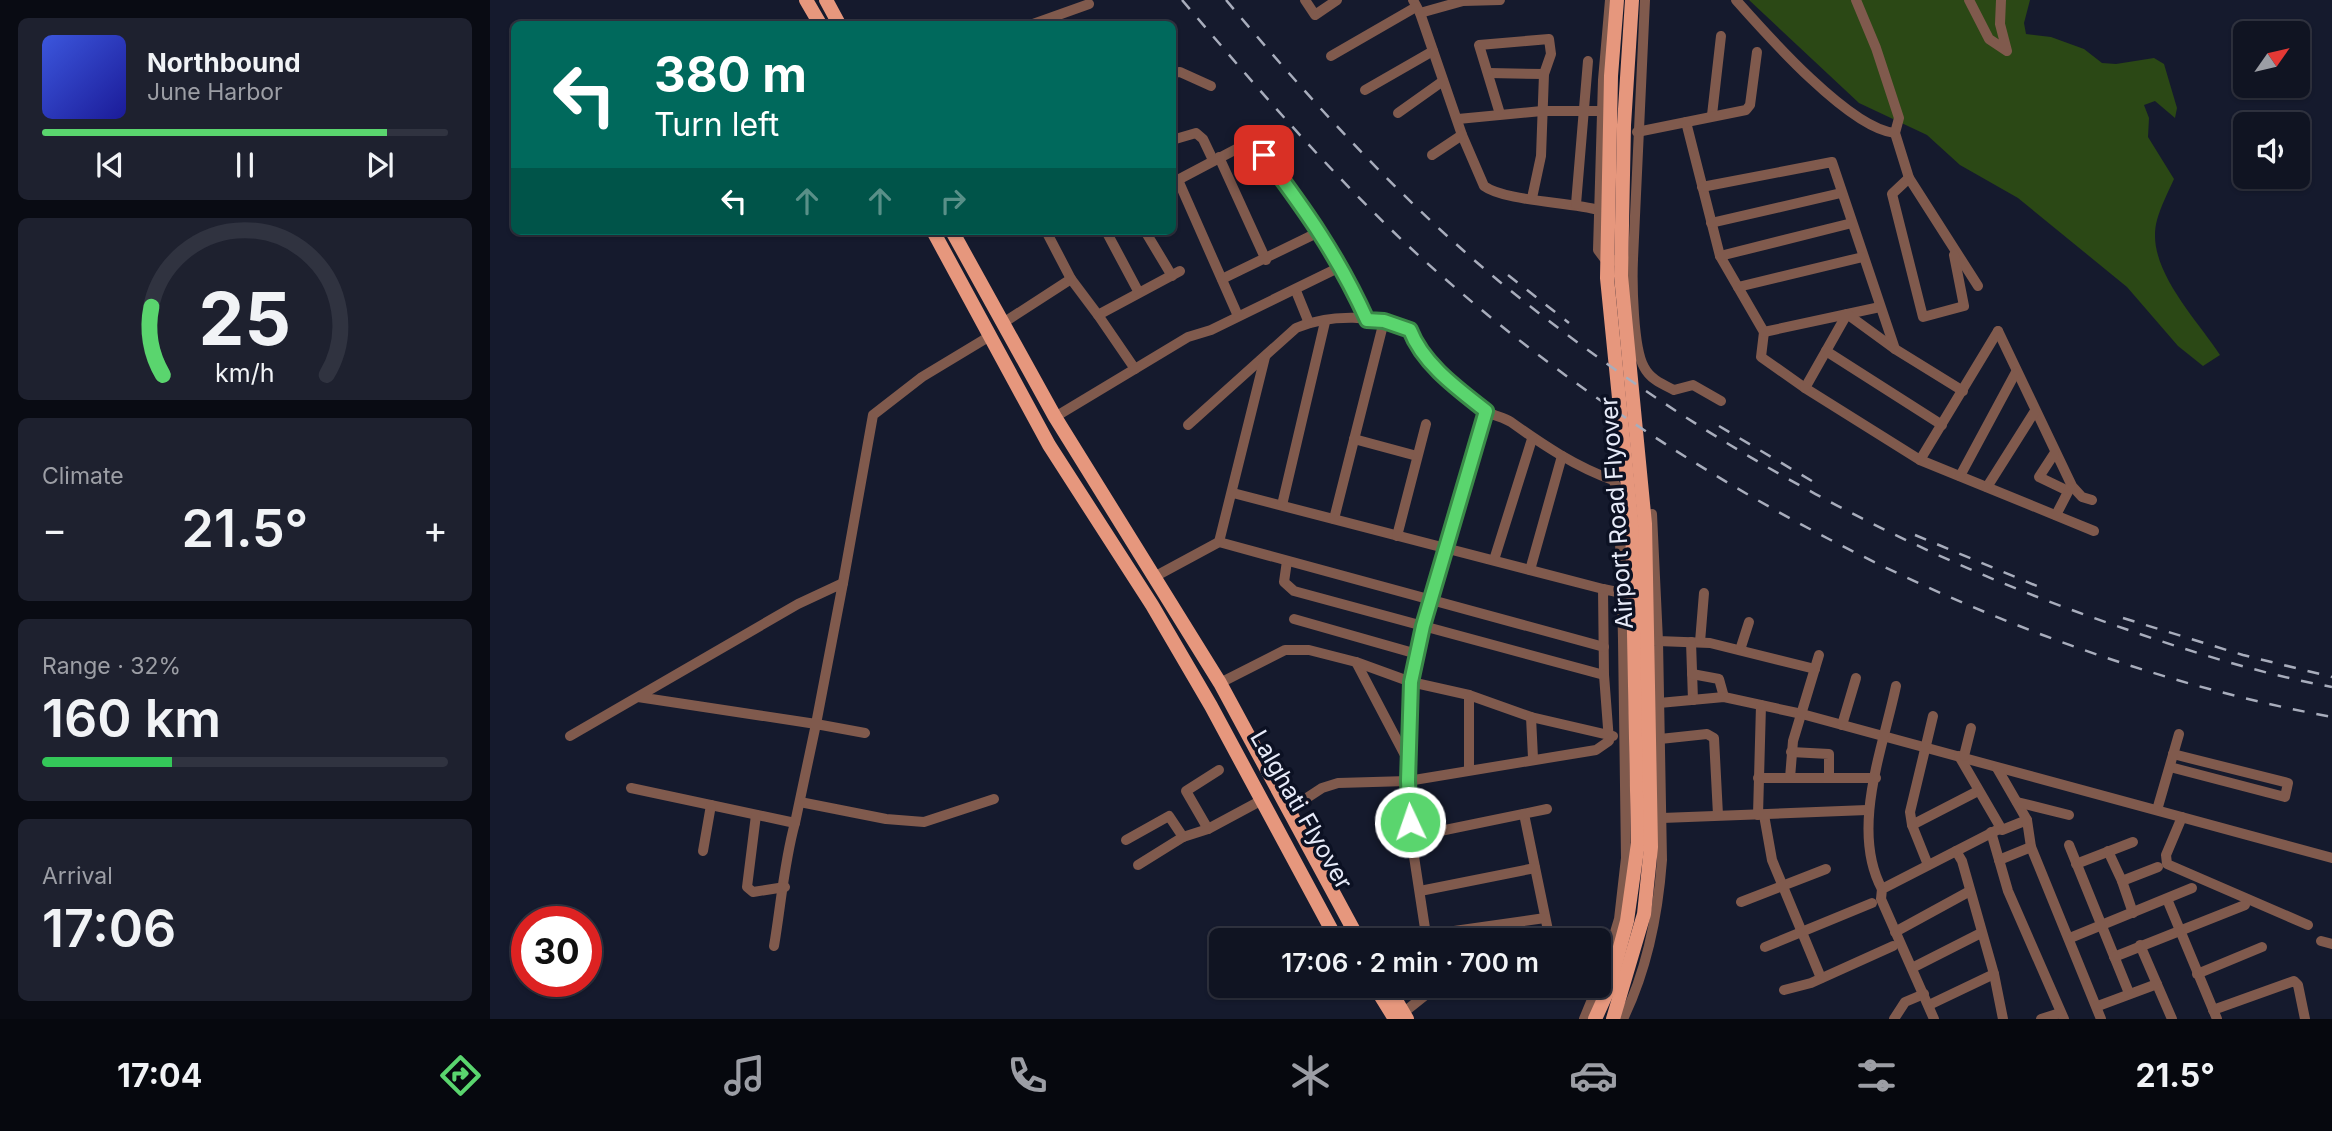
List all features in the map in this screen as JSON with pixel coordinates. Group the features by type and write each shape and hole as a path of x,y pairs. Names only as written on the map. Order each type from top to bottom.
{"main road":[{"path":"806,0 818,21"},
{"path":"826,0 837,21"},
{"name":"Airport Road Flyover","path":"1613,1019 1630,917 1638,843 1635,599 1629,496 1607,278 1611,76 1617,0"},
{"name":"Airport Road Flyover","path":"1630,917 1651,866 1652,817 1645,523 1621,276 1624,125 1632,0"},
{"path":"935,235 1049,445 1152,605 1211,706 1331,928"},
{"path":"954,235 1055,417 1220,683 1353,928"},
{"name":"Lalghati Flyover","path":"1211,706 1228,727 1341,928"},
{"path":"1595,1019 1609,988 1630,917"},
{"path":"1371,998 1384,1019"},
{"path":"1385,998 1402,1017"},
{"path":"1393,998 1402,1017"}],"street":[{"path":"1305,0 1315,15 1337,0"},
{"path":"1331,57 1416,7 1500,0"},
{"path":"1610,0 1602,110 1599,254 1604,258 1627,263 1633,259"},
{"path":"1645,0 1633,259 1633,303 1643,367 1655,380 1674,390 1693,385 1721,401"},
{"path":"1736,0 1802,71 1861,119 1885,133 1895,134"},
{"path":"1856,0 1877,48 1899,118 1895,134 1909,178 1978,286"},
{"path":"1969,0 1989,39 2007,51 2000,24 2001,0"},
{"path":"1041,21 1089,4"},
{"path":"1416,7 1462,135 1484,186 1508,197 1576,204 1599,210"},
{"path":"1712,115 1721,36"},
{"path":"1500,114 1479,44 1549,39 1551,54 1544,74 1541,156 1532,198"},
{"path":"1365,90 1433,51"},
{"path":"1637,132 1749,108 1757,52"},
{"path":"1576,204 1588,61"},
{"path":"1176,72 1211,86"},
{"path":"1489,73 1544,74"},
{"path":"1398,113 1443,81"},
{"path":"1458,119 1542,111 1602,110"},
{"path":"1686,122 1720,256 1764,332 1761,357 1920,460 2094,531"},
{"path":"1176,139 1196,133 1203,139 1216,158 1266,260"},
{"path":"1432,155 1462,135"},
{"path":"1176,180 1244,145 1258,146 1321,231 1342,266 1367,320"},
{"path":"1702,187 1832,162 1895,349"},
{"path":"1909,178 1892,194 1923,317 1964,306 1953,248"},
{"path":"1176,183 1238,316"},
{"path":"1711,223 1841,192"},
{"path":"1720,256 1852,223"},
{"path":"1222,279 1321,231"},
{"path":"1048,235 1071,279 1135,369"},
{"path":"1108,235 1138,291"},
{"path":"1098,315 1138,291 1176,273 1148,235"},
{"path":"1738,287 1863,257"},
{"path":"1055,417 1188,337 1211,330 1296,291 1342,266"},
{"path":"1003,323 1071,279"},
{"path":"1296,291 1309,323"},
{"path":"1764,332 1880,307"},
{"path":"1847,314 1895,349 1964,391"},
{"path":"1805,388 1847,314"},
{"path":"1188,425 1296,328 1309,323 1384,321 1410,330 1416,346 1457,388 1486,411 1508,420 1532,439 1562,456 1613,480 1618,489 1626,858 1630,917 1611,958"},
{"path":"1334,519 1384,321"},
{"path":"1282,505 1325,322"},
{"path":"1920,460 1998,331 2069,488 2056,515"},
{"path":"774,946 785,887 787,852 816,724 873,415 922,377 990,335"},
{"path":"1826,351 1942,425"},
{"path":"1219,542 1265,357"},
{"path":"1959,476 2016,372"},
{"path":"1425,928 1411,837 1408,761 1411,682 1423,626 1486,411"},
{"path":"1987,487 2035,411"},
{"path":"1397,536 1426,424"},
{"path":"1354,439 1417,456"},
{"path":"1494,560 1532,439"},
{"path":"2054,454 2039,477 2092,500"},
{"path":"1530,570 1562,456"},
{"path":"1233,493 1622,593"},
{"path":"1623,1019 1634,993 1656,913 1662,860 1658,641 1652,514"},
{"path":"1156,576 1219,542 1604,647"},
{"path":"1287,561 1284,582 1294,591 1604,675"},
{"path":"570,736 798,604 843,583"},
{"path":"1290,809 1332,785 1408,781 1533,758 1596,750 1606,745 1610,737 1604,675 1603,589"},
{"path":"1693,700 1695,642 1704,593"},
{"path":"1294,619 1417,654"},
{"path":"1740,650 1749,622"},
{"path":"1623,640 1695,642 1815,669"},
{"path":"1220,683 1273,655 1295,649 1356,662 1411,682 1469,695 1531,717 1610,737 1625,736"},
{"path":"1790,779 1791,752 1819,655"},
{"path":"1356,662 1408,761"},
{"path":"1692,674 1719,679 1724,697"},
{"path":"1842,725 1856,678"},
{"path":"1896,687 1867,810 1875,876 1882,889 1881,899 1934,1019"},
{"path":"1469,695 1469,769"},
{"path":"638,697 865,733"},
{"path":"1659,703 1724,697 1802,714 2332,858"},
{"path":"1761,705 1758,778 1767,845 1821,978"},
{"path":"1928,865 1912,825 1910,812 1933,716"},
{"path":"1531,717 1533,758"},
{"path":"1971,728 1962,756 1996,830 1999,860 2008,891 2062,1016 2041,1019"},
{"path":"1660,739 1707,734 1714,738 1718,815"},
{"path":"2157,810 2179,734"},
{"path":"1791,752 1829,754 1829,777"},
{"path":"2170,767 2285,797 2288,783 2173,754"},
{"path":"1997,768 2027,820 2031,847 2098,1006 2101,1019"},
{"path":"1208,829 1186,791 1219,770"},
{"path":"1758,778 1876,779"},
{"path":"631,788 795,823"},
{"path":"1912,825 1978,791"},
{"path":"800,802 886,818 924,822 994,799"},
{"path":"1138,865 1183,837 1208,829 1262,800"},
{"path":"2017,802 2068,815"},
{"path":"703,851 711,805"},
{"path":"1411,837 1547,809"},
{"path":"1662,818 1867,810"},
{"path":"1524,814 1547,928"},
{"path":"756,815 747,887 753,892 785,887"},
{"path":"1126,840 1169,816 1183,837"},
{"path":"2182,817 2166,855 2167,864 2308,925"},
{"path":"1882,889 1996,830 2027,820"},
{"path":"2076,863 2133,842"},
{"path":"2069,845 2129,993"},
{"path":"1999,860 2031,847"},
{"path":"1956,851 1994,974 2003,1019"},
{"path":"2108,851 2133,913"},
{"path":"2122,881 2158,867"},
{"path":"1420,891 1535,868"},
{"path":"1741,902 1826,869"},
{"path":"2070,938 2192,888"},
{"path":"1895,932 1970,891"},
{"path":"2167,899 2215,1015 2294,981 2298,985 2305,1019"},
{"path":"1765,947 1872,903"},
{"path":"2114,957 2245,905"},
{"path":"1475,928 1545,918"},
{"path":"1912,968 1981,933"},
{"path":"2140,945 2171,1017 2157,1019"},
{"path":"1784,990 1821,978 1893,946"},
{"path":"2197,974 2262,947"},
{"path":"1929,1005 1994,974"},
{"path":"2098,1006 2157,984"},
{"path":"1894,1019 1905,1002 1924,993"},
{"path":"1402,1017 1423,998"},
{"path":"1584,1019 1593,998"}],"green space":[{"path":"1749,0 2030,0 2024,23 2026,34 2051,37 2084,49 2102,63 2116,64 2154,58 2164,64 2177,108 2175,118 2155,101 2144,105 2149,118 2148,137 2174,179 2157,220 2155,238 2158,256 2175,292 2220,355 2203,366 2178,346 2127,287 2018,198 1960,165 1927,135 1859,103"}],"railway":[{"path":"1182,0 1317,154 1403,241 1500,325 1606,404 1718,477 1835,542 1957,600 2081,649 2206,688 2332,717"},
{"path":"1226,0 1331,120 1445,234 1526,303 1593,354 1734,447 1881,528 1957,564 2035,596 2194,652 2276,675 2332,687"},
{"path":"1508,275 1569,323"},
{"path":"1719,426 1822,487"},
{"path":"1915,535 2044,589"},
{"path":"2123,618 2243,655 2332,677"}],"route":[{"path":"1264,155 1321,231 1342,266 1367,320 1384,321 1410,330 1416,346 1457,388 1486,411 1423,626 1411,682 1408,781 1410,822"}]}
